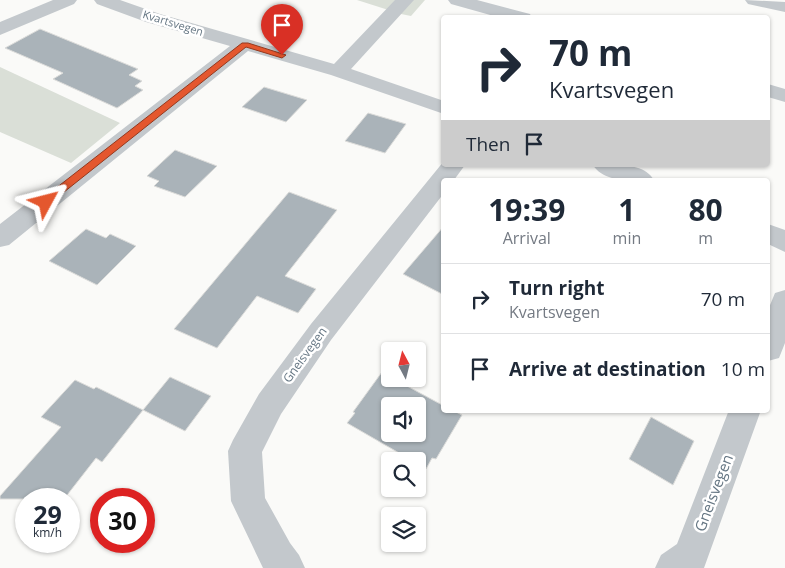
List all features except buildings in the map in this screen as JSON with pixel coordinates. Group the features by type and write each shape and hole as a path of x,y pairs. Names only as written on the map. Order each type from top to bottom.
{"street":[{"path":"0,29 68,0"},
{"name":"Kvartsvegen","path":"103,0 153,18 338,71"},
{"path":"405,0 386,17 338,71 441,107"},
{"path":"456,0 512,15"},
{"path":"754,0 785,7"},
{"path":"0,238 245,44"},
{"path":"770,91 785,96"},
{"name":"Gneisvegen","path":"443,178 451,167"},
{"path":"610,167 637,178"},
{"name":"Gneisvegen","path":"286,568 277,556 248,500 245,451 270,404 321,332 441,180"},
{"path":"770,234 785,242"},
{"path":"770,343 785,301"},
{"name":"Gneisvegen","path":"674,568 690,557 744,413"}],"shaded area":[{"path":"357,0 425,0 411,16"},
{"path":"0,67 120,123 71,163 0,132"}],"route":[{"path":"46,202 245,44 282,55"}]}
